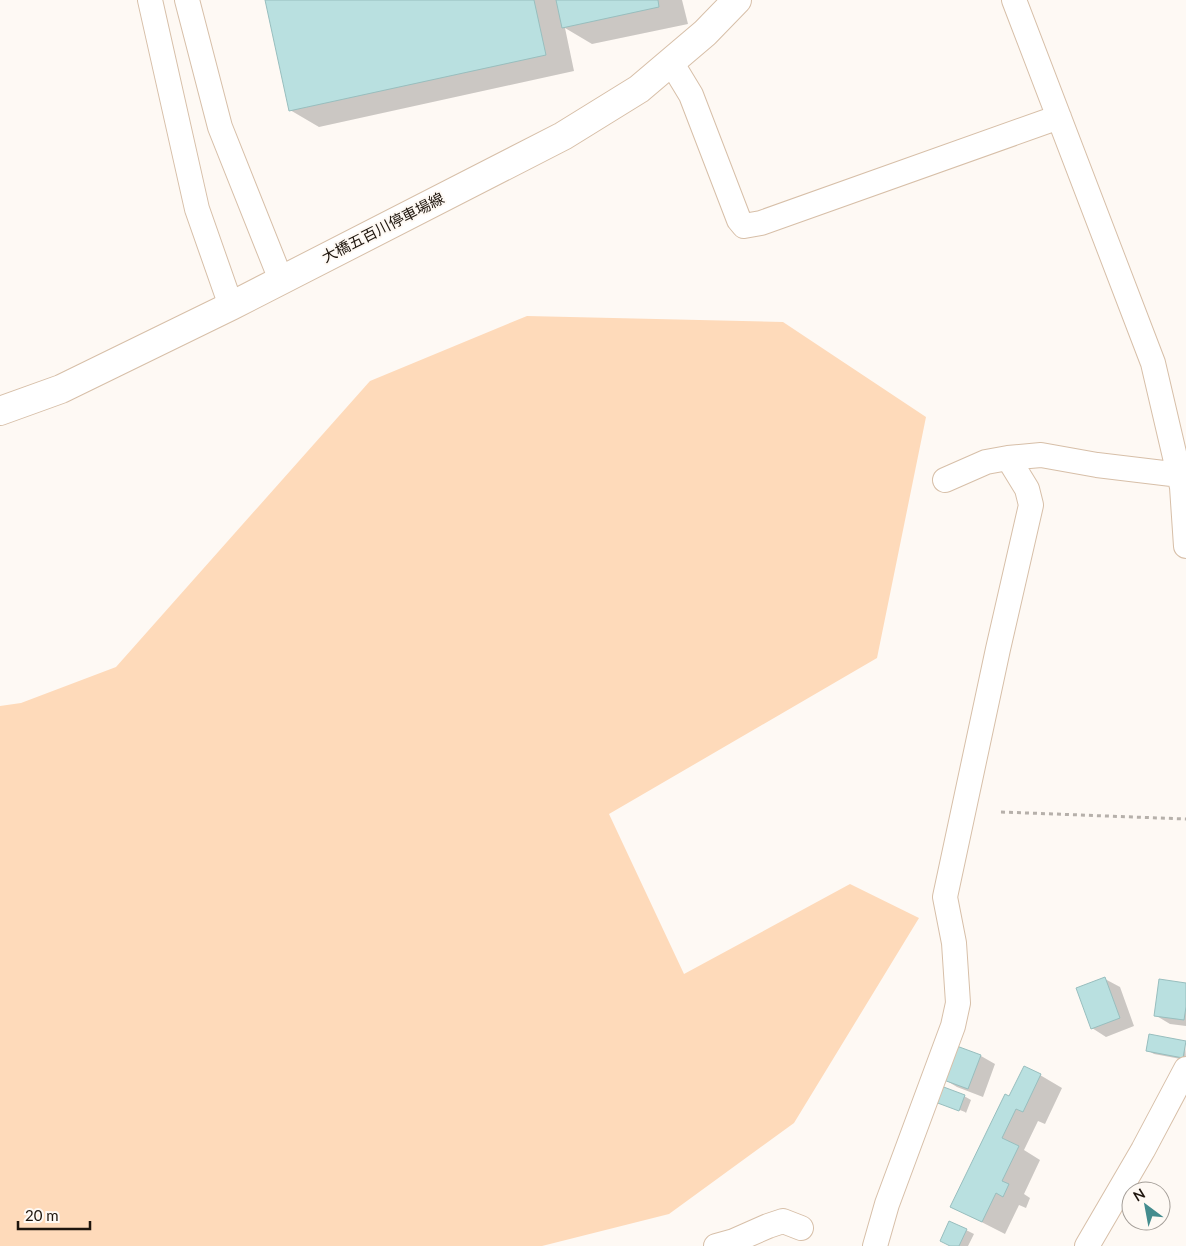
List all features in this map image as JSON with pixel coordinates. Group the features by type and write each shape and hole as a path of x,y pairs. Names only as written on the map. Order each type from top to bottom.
{"main road":[{"name":"大橋五百川停車場線","path":"0,411 61,390 231,306 563,136 639,89 705,33 737,0"}],"street":[{"path":"150,0 198,209 231,306"},
{"path":"187,0 220,127 281,280"},
{"path":"1014,0 1153,363 1183,483 1186,546"},
{"path":"671,62 691,95 739,220 744,226 761,223 1059,117"},
{"path":"945,480 986,462 1042,455 1183,483"},
{"path":"875,1246 887,1204 953,1026 958,1003 954,943 945,897 1031,504 1027,489 1008,458"},
{"path":"1087,1246 1143,1150 1186,1069"},
{"path":"716,1246 734,1242 783,1221 801,1228"}],"path":[{"path":"1002,812 1186,819"}],"shaded area":[{"path":"527,316 783,322 926,417 877,658 609,814 684,974 850,884 919,918 794,1123 669,1214 542,1246 0,1246 0,706 21,703 116,667 370,381"}],"building":[{"path":"265,0 534,0 546,55 289,111"},
{"path":"556,0 658,0 659,7 562,28"},
{"path":"1105,977 1120,1018 1091,1029 1076,988"},
{"path":"1159,979 1186,983 1184,1020 1154,1016"},
{"path":"1149,1034 1186,1041 1183,1058 1146,1051"},
{"path":"954,1045 981,1055 968,1089 941,1079"},
{"path":"1024,1066 1041,1074 1023,1112 1016,1109 1002,1138 1019,1146 1002,1181 1009,1184 1003,1197 996,1193 982,1222 950,1207 1005,1094 1009,1096"},
{"path":"941,1086 965,1095 959,1111 935,1102"},
{"path":"949,1221 967,1229 959,1246 950,1246 940,1241"}]}
